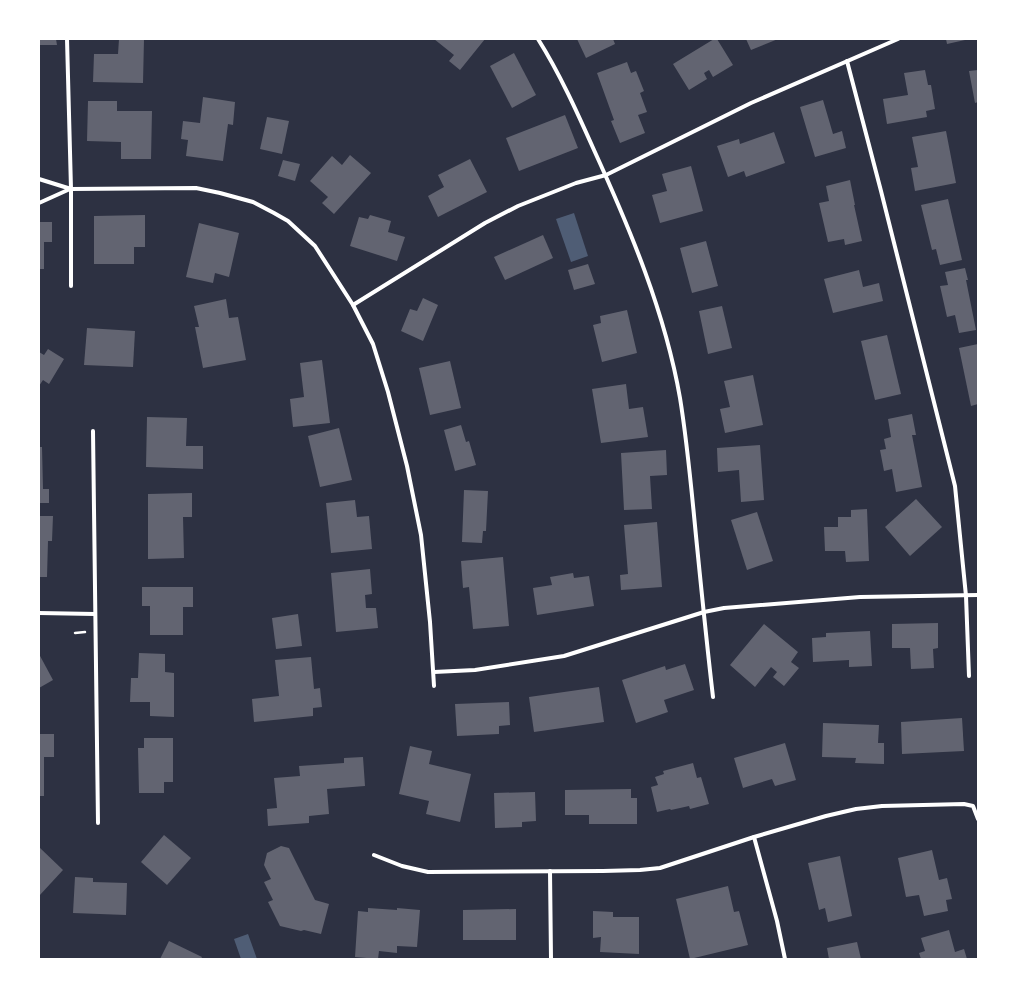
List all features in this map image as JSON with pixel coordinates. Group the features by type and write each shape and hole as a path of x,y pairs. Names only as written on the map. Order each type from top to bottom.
{"street":[{"path":"67,39 71,286"},
{"path":"538,39 550,58 606,175 646,274 667,340 680,397 690,468 713,697"},
{"path":"353,305 485,223 518,206 576,183 606,175 751,103 898,39"},
{"path":"847,61 955,486 966,596 969,676"},
{"path":"39,180 70,189 196,188 220,193 252,202 288,221 315,246 353,305 374,349 388,392 407,466 421,535 427,588 434,686"},
{"path":"39,203 70,189"},
{"path":"93,431 98,823"},
{"path":"434,672 475,670 564,656 704,612 724,608 860,597 978,595"},
{"path":"39,614 96,614"},
{"path":"374,855 402,866 428,872 640,870 660,868 754,837 856,809 882,806 964,804 972,806 978,819"},
{"path":"754,837 777,921 785,959"},
{"path":"550,871 551,959"}],"water":[{"path":"574,213 588,256 571,262 556,219"},
{"path":"248,934 257,959 241,959 234,939"}],"building":[{"path":"39,39 56,39 57,45 39,45"},
{"path":"119,39 144,39 143,83 93,82 94,54 118,54"},
{"path":"434,39 485,39 460,70 449,61 454,55"},
{"path":"577,39 613,39 615,44 586,58"},
{"path":"714,39 717,39 733,65 713,77 709,70 704,73 707,79 689,90 673,64"},
{"path":"746,39 778,39 751,50"},
{"path":"946,39 965,39 965,40 947,44"},
{"path":"514,53 536,95 512,108 490,66"},
{"path":"627,62 631,73 636,71 644,91 640,93 647,112 638,115 645,133 620,143 611,121 614,120 597,73"},
{"path":"925,70 928,85 931,85 935,109 926,111 927,117 887,124 883,99 908,95 904,73"},
{"path":"978,70 978,102 975,103 969,71"},
{"path":"203,97 235,102 233,125 228,124 223,161 186,156 188,140 181,139 183,121 200,123"},
{"path":"823,100 833,134 842,131 846,148 815,157 800,107"},
{"path":"88,101 117,101 117,111 152,111 151,159 121,159 121,142 87,141"},
{"path":"565,115 578,148 519,171 506,138"},
{"path":"267,117 289,121 282,154 260,149"},
{"path":"946,131 956,183 915,191 911,168 918,167 912,137"},
{"path":"774,132 785,163 746,177 744,171 728,177 717,146 739,139 740,144"},
{"path":"350,155 371,173 334,214 322,203 328,197 310,181 332,156 342,165"},
{"path":"470,159 487,192 438,217 428,196 444,187 438,175"},
{"path":"283,160 300,164 295,181 278,176"},
{"path":"691,166 703,211 660,223 652,195 667,191 662,174"},
{"path":"850,180 862,241 845,245 844,239 828,242 819,203 829,201 826,186"},
{"path":"948,199 962,260 940,265 936,249 932,250 921,205"},
{"path":"145,215 145,247 134,247 134,264 94,264 94,216"},
{"path":"370,215 391,221 388,232 405,237 397,261 350,246 359,217 368,219"},
{"path":"39,222 52,222 52,242 44,242 44,269 39,269"},
{"path":"199,223 239,233 229,277 215,273 213,283 186,277"},
{"path":"543,235 553,258 505,280 494,257"},
{"path":"706,241 718,286 692,293 680,248"},
{"path":"588,264 595,284 574,290 568,270"},
{"path":"965,268 976,330 959,333 955,315 947,317 940,286 948,285 945,272"},
{"path":"859,270 863,287 879,283 883,301 833,313 824,279"},
{"path":"423,298 438,305 423,341 401,331 410,309 417,311"},
{"path":"226,299 229,318 238,317 246,360 203,368 195,327 199,327 194,306"},
{"path":"722,306 732,348 708,354 699,311"},
{"path":"627,310 637,353 602,362 593,325 601,323 600,316"},
{"path":"87,328 135,331 133,367 84,365"},
{"path":"887,335 901,394 875,400 861,341"},
{"path":"978,344 978,404 971,406 959,348"},
{"path":"48,349 64,359 49,384 43,380 39,386 39,352 44,355"},
{"path":"322,360 330,423 293,427 290,399 304,397 300,363"},
{"path":"450,361 461,408 430,415 419,368"},
{"path":"753,375 763,425 725,433 720,409 730,407 724,381"},
{"path":"626,384 629,409 643,407 648,437 601,443 592,389"},
{"path":"912,414 916,435 912,435 922,487 896,492 892,469 884,471 880,450 886,449 884,439 891,437 888,419"},
{"path":"147,417 187,418 186,446 203,446 203,469 146,467"},
{"path":"461,425 466,442 469,441 476,465 455,471 444,430"},
{"path":"339,428 352,480 320,487 308,436"},
{"path":"760,445 764,500 741,502 739,470 718,472 717,448"},
{"path":"39,447 42,447 43,489 49,489 49,503 39,503"},
{"path":"666,450 667,475 650,476 652,509 624,510 621,453"},
{"path":"464,490 488,491 486,531 483,531 482,543 462,542"},
{"path":"192,493 192,517 183,517 184,558 148,559 148,494"},
{"path":"916,499 942,527 910,556 885,527"},
{"path":"355,500 357,517 369,516 372,549 331,553 326,503"},
{"path":"867,509 869,561 846,562 845,551 825,551 824,527 838,527 838,517 851,517 851,510"},
{"path":"757,512 773,561 747,570 731,520"},
{"path":"39,516 53,516 52,541 48,541 47,577 39,577"},
{"path":"657,522 662,587 621,590 620,575 628,574 624,525"},
{"path":"503,557 509,626 473,629 469,587 463,588 461,561"},
{"path":"370,569 372,594 365,595 366,608 376,608 378,628 336,632 331,573"},
{"path":"573,573 574,578 589,576 594,606 537,615 533,588 552,585 550,577"},
{"path":"142,587 193,587 193,607 183,607 183,635 150,635 150,606 142,606"},
{"path":"298,614 302,646 276,649 272,618"},
{"path":"938,623 938,648 933,649 934,668 911,669 910,648 892,648 892,624"},
{"path":"764,624 798,652 791,662 799,668 784,686 773,677 777,672 771,667 755,687 730,665"},
{"path":"870,631 872,666 849,667 849,660 813,662 812,638 826,637 826,633"},
{"path":"139,653 165,654 165,672 174,673 174,717 150,716 150,702 130,702 131,678 138,678"},
{"path":"39,654 53,680 39,688"},
{"path":"311,657 314,689 320,688 322,707 313,708 313,716 254,722 252,699 279,696 275,660"},
{"path":"685,664 694,690 664,700 668,712 636,723 622,680 665,666 666,670"},
{"path":"599,687 604,722 534,732 529,697"},
{"path":"509,702 510,725 499,726 499,734 457,736 455,704"},
{"path":"962,718 964,751 902,754 901,722"},
{"path":"823,723 879,725 878,743 884,743 884,764 855,763 856,758 822,757"},
{"path":"39,734 54,734 54,757 44,757 44,796 39,796"},
{"path":"144,738 173,738 173,782 164,782 164,793 139,793 138,748 144,748"},
{"path":"785,743 796,780 775,786 772,779 743,788 734,758"},
{"path":"410,746 432,751 429,764 471,774 460,822 426,814 429,801 399,794"},
{"path":"363,757 365,786 327,789 329,814 309,816 309,823 268,826 267,809 277,808 274,778 300,776 299,766 344,763 344,758"},
{"path":"693,763 697,778 701,777 709,804 690,809 689,806 657,812 651,787 658,785 655,777 664,774 663,771"},
{"path":"631,789 631,798 637,798 637,824 589,824 589,815 565,815 565,790"},
{"path":"535,792 536,821 522,822 522,827 495,828 494,793"},
{"path":"164,835 191,858 167,885 141,862"},
{"path":"281,846 289,848 315,900 329,904 321,934 280,926 268,902 273,900 264,882 271,879 264,865 267,853"},
{"path":"39,847 63,870 39,896"},
{"path":"932,850 939,880 947,878 952,899 946,900 948,911 924,916 919,895 906,897 898,858"},
{"path":"840,856 852,916 828,922 825,908 819,910 808,863"},
{"path":"75,877 93,878 93,882 127,883 126,915 73,913"},
{"path":"728,886 734,912 739,911 748,945 690,959 676,899"},
{"path":"368,908 420,910 417,947 397,946 397,953 379,951 378,959 355,957 358,911 368,912"},
{"path":"516,909 516,940 463,940 463,910"},
{"path":"593,911 613,912 613,917 639,917 639,954 600,952 601,937 593,938"},
{"path":"949,930 955,952 964,949 967,959 921,959 919,953 925,951 921,938"},
{"path":"169,941 202,957 201,959 160,959"},
{"path":"857,942 861,959 829,959 827,948"}]}
